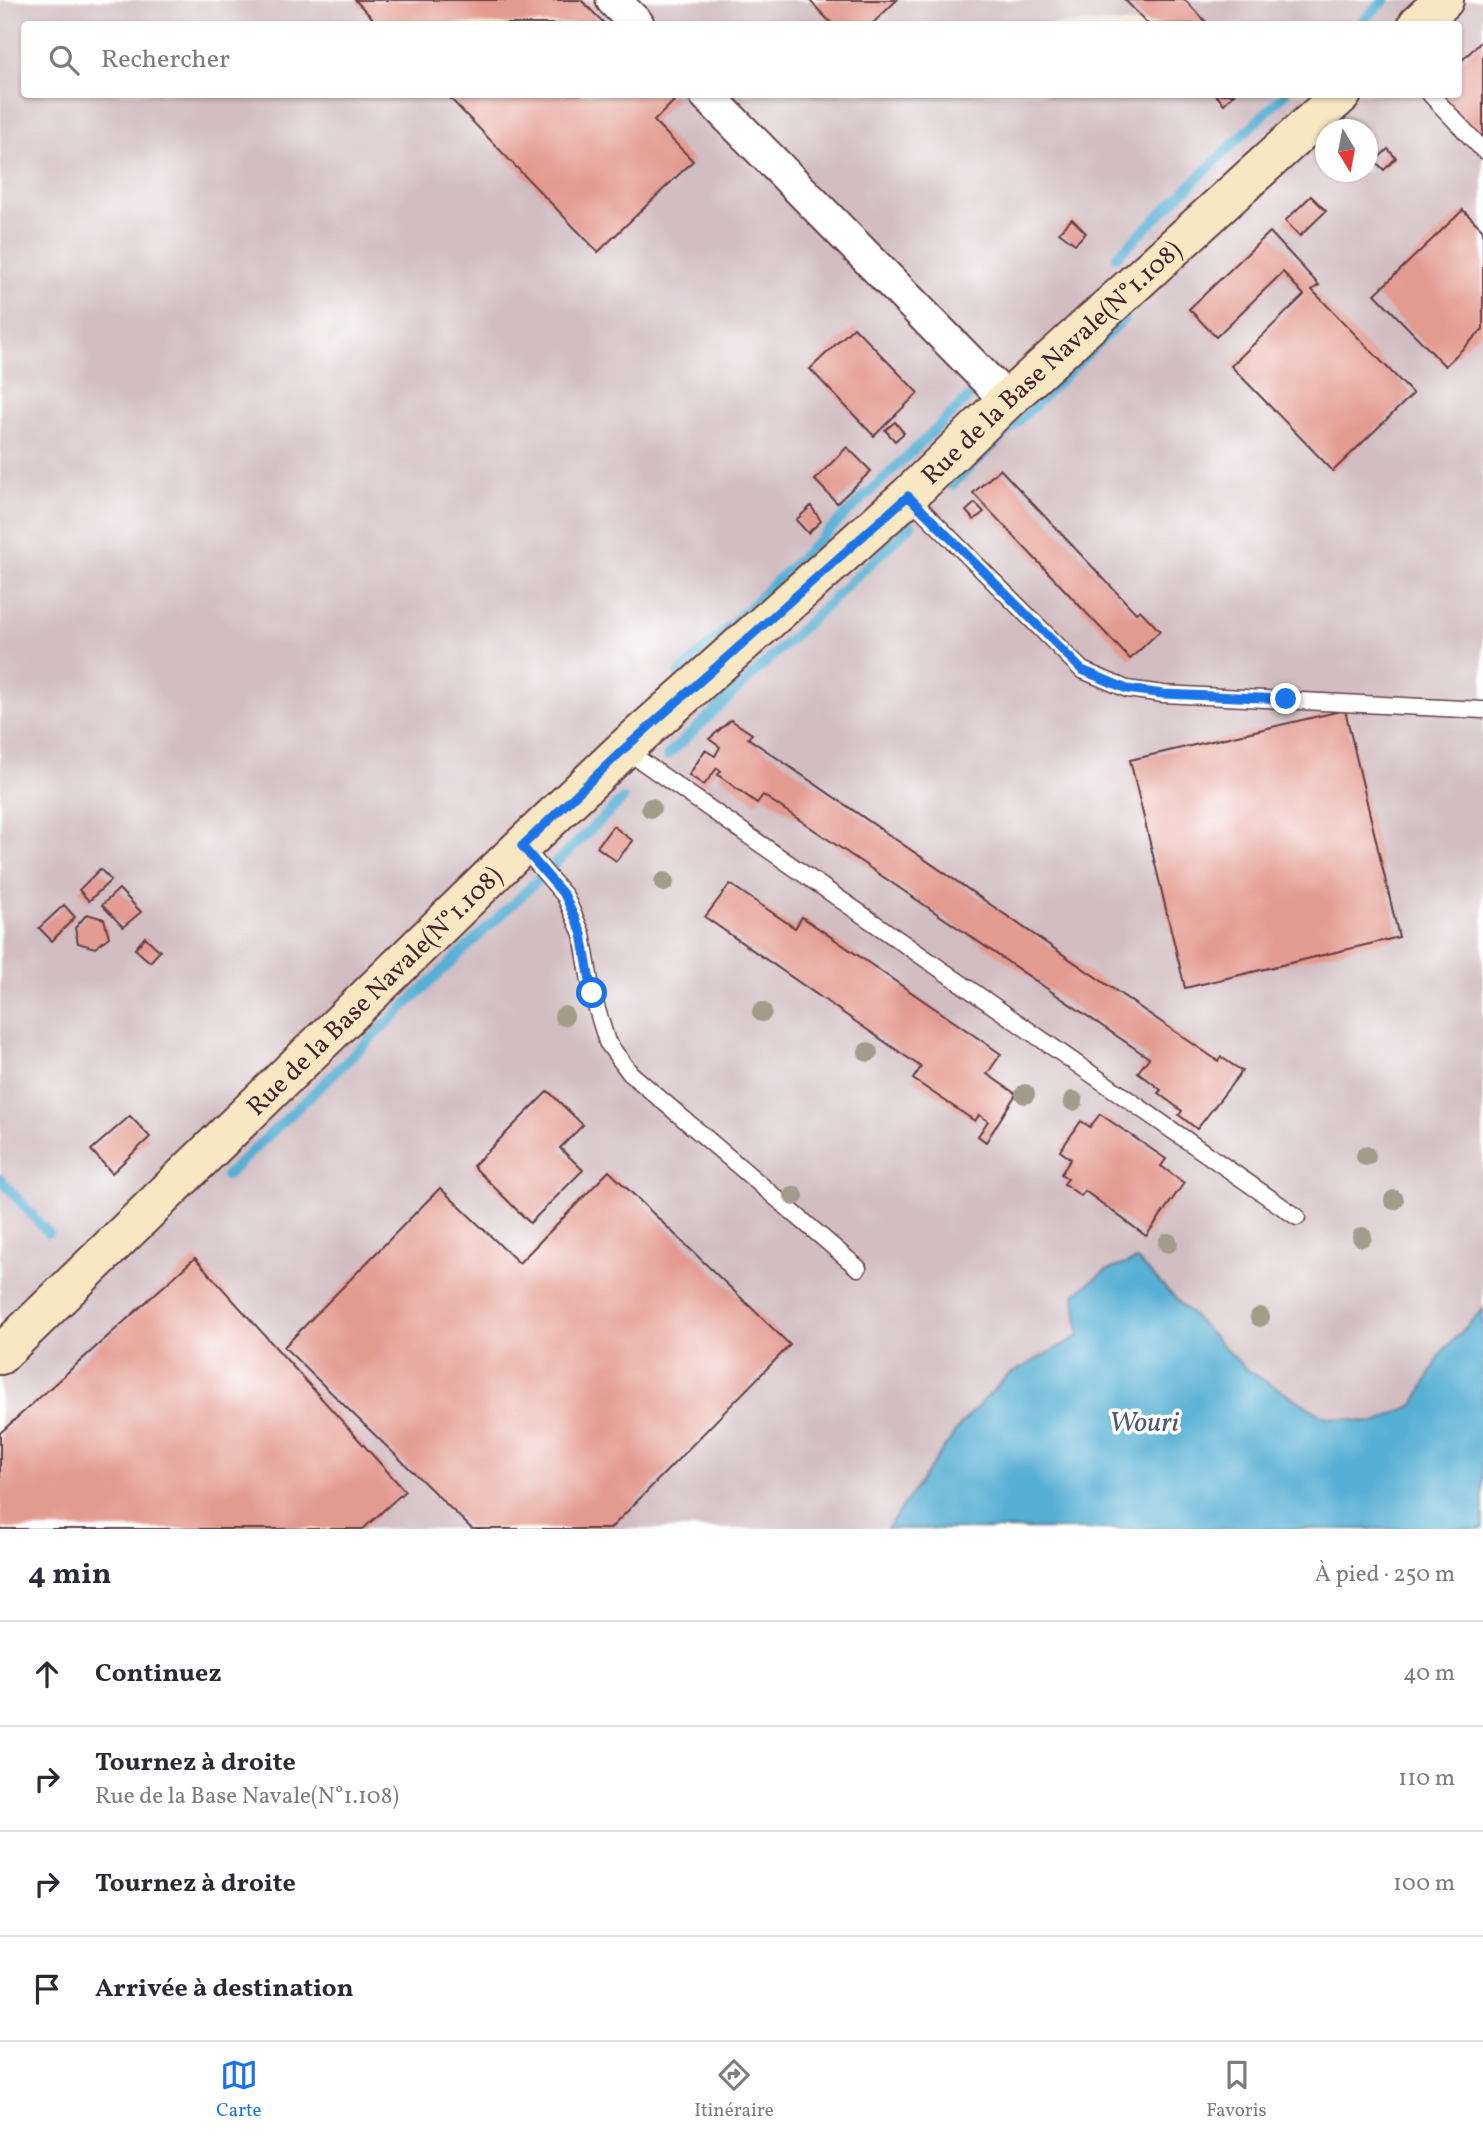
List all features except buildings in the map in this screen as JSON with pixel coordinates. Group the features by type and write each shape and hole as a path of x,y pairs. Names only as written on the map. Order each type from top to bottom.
{"main road":[{"path":"1421,21 1444,0"},
{"name":"Rue de la Base Navale(N°1.108)","path":"0,1355 624,749 908,496 1007,400 1338,98"}],"street":[{"path":"613,0 634,21"},
{"path":"710,98 1007,400"}],"lane":[{"path":"1434,98 1483,150"},
{"path":"908,496 1082,670 1127,689 1163,694 1483,710"},
{"path":"624,749 1297,1217"},
{"path":"522,846 565,896 582,934 592,993 607,1042 629,1073 858,1268"}],"shaded area":[{"path":"0,0 1483,0 1483,1309 1442,1352 1414,1405 1374,1423 1322,1416 1246,1369 1137,1260 1079,1336 1008,1375 961,1424 887,1529 0,1529"}],"water":[{"name":"Wouri","path":"1137,1260 1246,1369 1323,1416 1374,1423 1414,1405 1442,1352 1483,1309 1483,1529 887,1529 961,1424 1008,1375 1079,1336 1075,1294 1105,1271"}],"waterway":[{"path":"1362,21 1385,0"},
{"path":"1116,257 1281,98"},
{"path":"952,485 1124,319"},
{"path":"678,675 971,395"},
{"path":"667,756 911,525"},
{"path":"226,1176 623,799"},
{"path":"0,1179 48,1233"}],"route":[{"path":"592,993 582,934 565,896 522,846 624,749 908,496 1082,670 1127,689 1163,694 1286,699"}]}
